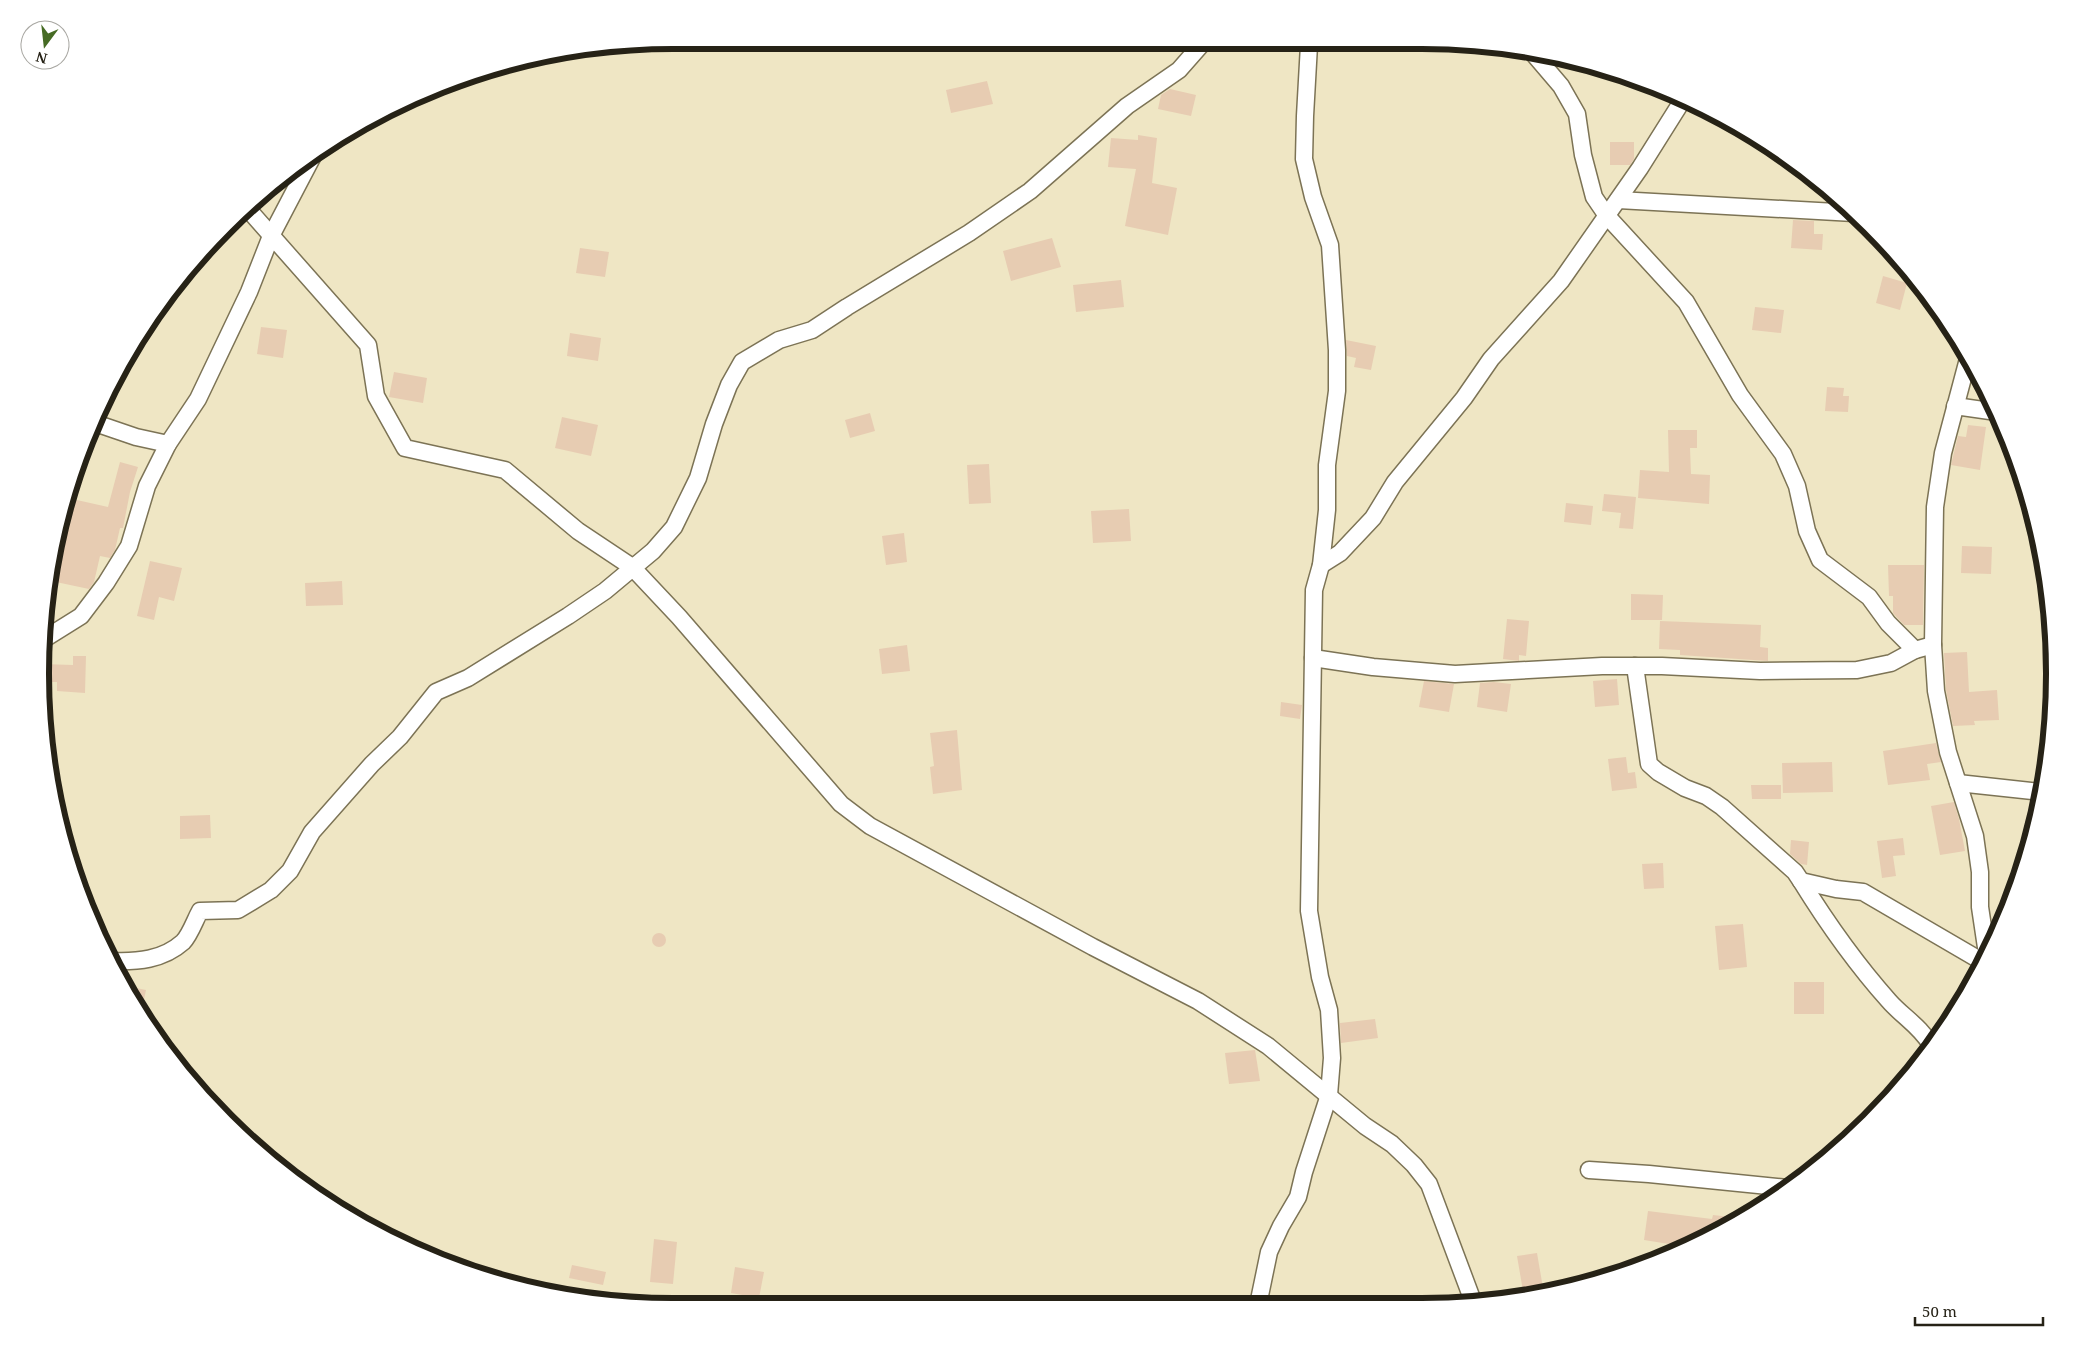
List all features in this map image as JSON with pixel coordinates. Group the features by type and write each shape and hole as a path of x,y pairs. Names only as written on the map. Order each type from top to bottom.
{"street":[{"path":"119,961 137,962 161,955 184,942 200,911 238,910 271,890 290,871 312,832 372,764 400,737 436,692 468,678 568,616 605,591 653,551 674,527 698,478 714,424 729,385 742,362 779,340 812,330 846,307 969,233 1030,191 1127,106 1180,70 1198,49"},
{"path":"1259,1298 1269,1252 1281,1226 1298,1197 1304,1172 1329,1095 1332,1058 1329,1010 1320,977 1310,911 1314,590 1321,565 1327,510 1327,465 1337,391 1337,350 1330,245 1304,159 1309,49"},
{"path":"1539,60 1561,86 1577,114 1583,155 1594,197 1607,216 1686,302 1740,395 1783,454 1797,486 1807,531 1820,560 1843,579 1869,596 1888,622 1915,650"},
{"path":"1321,565 1340,553 1373,518 1395,482 1464,398 1491,359 1561,280 1618,200 1680,105"},
{"path":"50,635 81,616 106,583 129,546 147,486 168,444 198,399 250,292 271,236 307,168"},
{"path":"1618,200 1842,212"},
{"path":"252,214 368,345 376,396 405,448 505,470 578,531 632,568 679,617 841,804 870,826 1093,947 1198,1001 1268,1046 1365,1126 1392,1144 1414,1165 1429,1184 1471,1296"},
{"path":"1966,367 1943,452 1935,507 1933,645 1936,691 1948,752 1975,836 1980,872 1980,907 1985,943"},
{"path":"1955,406 1988,411"},
{"path":"100,425 136,437 168,444"},
{"path":"1313,658 1373,667 1455,674 1635,666 1751,671 1856,670 1891,663 1915,650 1933,645"},
{"path":"1635,666 1649,764 1671,780 1706,796 1722,807 1795,872 1821,914 1849,952 1890,1002 1928,1039"},
{"path":"1958,783 2035,791"},
{"path":"1801,881 1836,889 1863,892 1977,959"},
{"path":"1589,1170 1777,1187"}],"building":[{"path":"987,81 993,104 951,113 946,90"},
{"path":"1170,89 1196,95 1191,116 1158,109 1161,95"},
{"path":"1138,135 1157,138 1152,183 1177,188 1168,235 1125,226 1136,169 1108,167 1111,138 1138,140"},
{"path":"1610,142 1634,142 1634,159 1630,165 1610,165"},
{"path":"1793,220 1814,221 1814,234 1823,234 1822,250 1791,248"},
{"path":"1052,238 1061,267 1011,281 1003,251"},
{"path":"580,248 609,252 605,277 576,273"},
{"path":"1883,276 1907,283 1900,310 1876,303"},
{"path":"1121,280 1124,307 1076,312 1073,285"},
{"path":"1755,307 1784,310 1781,333 1752,330"},
{"path":"261,327 287,330 283,358 257,354"},
{"path":"570,333 601,338 598,361 567,356"},
{"path":"1346,340 1376,346 1371,370 1354,367 1356,358 1347,356"},
{"path":"394,372 427,378 423,403 389,397"},
{"path":"1827,387 1844,388 1843,396 1849,396 1848,412 1825,411"},
{"path":"870,413 875,431 850,438 845,420"},
{"path":"562,417 598,425 591,456 555,448"},
{"path":"1968,425 1986,427 1980,470 1951,465 1958,436 1966,437"},
{"path":"1668,430 1697,430 1697,448 1690,448 1691,474 1710,475 1709,504 1638,498 1640,470 1669,472"},
{"path":"120,462 138,467 130,492 123,528 120,528 115,550 110,558 100,556 94,582 89,589 56,582 74,499 108,507"},
{"path":"989,464 991,503 969,504 967,465"},
{"path":"1604,494 1636,497 1633,529 1619,528 1621,513 1602,511"},
{"path":"1566,503 1593,506 1591,525 1564,522"},
{"path":"1129,509 1131,541 1093,543 1091,511"},
{"path":"904,533 907,562 886,565 882,536"},
{"path":"1962,546 1992,547 1991,574 1961,573"},
{"path":"150,561 182,568 174,601 159,597 154,620 137,616"},
{"path":"1888,565 1924,565 1923,625 1904,625 1893,613 1893,596 1889,596"},
{"path":"342,581 343,605 306,606 305,583"},
{"path":"1631,594 1663,595 1662,620 1631,620"},
{"path":"1507,619 1529,621 1526,656 1519,655 1519,661 1503,659"},
{"path":"1660,621 1761,625 1760,647 1768,648 1768,661 1680,655 1680,650 1659,649"},
{"path":"907,645 910,671 882,674 879,649"},
{"path":"1967,652 1969,692 1997,690 1999,720 1974,721 1975,725 1953,726 1946,690 1944,653"},
{"path":"73,656 86,656 85,693 57,691 57,682 49,682 49,664 73,665"},
{"path":"1617,679 1619,705 1595,707 1593,681"},
{"path":"1424,681 1454,684 1449,712 1419,707"},
{"path":"1480,683 1511,684 1507,712 1477,707"},
{"path":"1281,702 1302,705 1300,719 1280,716"},
{"path":"957,730 962,790 933,794 930,767 934,766 930,733"},
{"path":"1936,743 1941,762 1927,764 1930,780 1888,785 1883,751"},
{"path":"1626,757 1628,773 1635,772 1637,788 1612,791 1608,759"},
{"path":"1832,762 1833,792 1783,793 1782,763"},
{"path":"1751,785 1781,785 1781,799 1752,799"},
{"path":"1954,802 1965,851 1940,855 1931,806"},
{"path":"210,815 211,838 180,839 180,816"},
{"path":"1903,838 1905,855 1893,856 1896,876 1882,878 1877,841"},
{"path":"1791,840 1809,842 1807,865 1801,864 1790,854"},
{"path":"1663,863 1664,888 1644,889 1642,864"},
{"path":"1743,924 1747,967 1719,970 1715,926"},
{"path":"656,933 662,933 666,940 662,947 656,947 652,943 652,937"},
{"path":"1794,982 1824,982 1824,1014 1794,1014"},
{"path":"133,987 146,990 143,1004"},
{"path":"1375,1019 1378,1038 1341,1043 1340,1023"},
{"path":"1255,1050 1260,1081 1229,1084 1225,1053"},
{"path":"1648,1211 1712,1219 1713,1215 1730,1217 1674,1245 1644,1240"},
{"path":"654,1239 677,1242 673,1284 650,1282"},
{"path":"1537,1253 1543,1286 1523,1290 1517,1256"},
{"path":"572,1265 606,1272 603,1285 569,1278"},
{"path":"735,1267 764,1272 759,1298 731,1293"}]}
